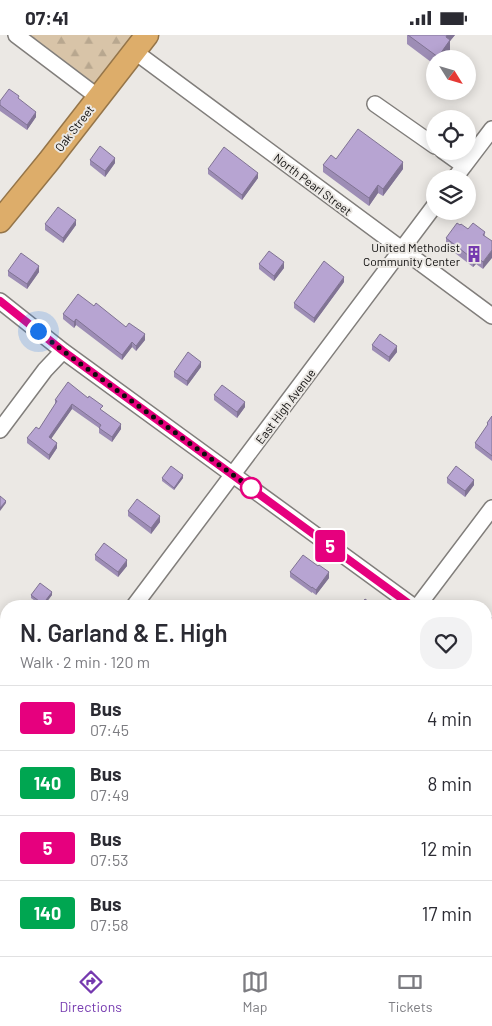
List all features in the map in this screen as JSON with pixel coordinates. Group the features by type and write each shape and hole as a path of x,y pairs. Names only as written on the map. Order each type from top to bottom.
{"highway":[{"name":"Oak Street","path":"0,221 141,43"}],"street":[{"path":"16,35 98,97"},
{"name":"North Pearl Street","path":"141,43 402,249 492,316"},
{"path":"375,104 426,140"},
{"path":"460,170 492,129"},
{"path":"456,160 464,165"},
{"name":"East High Avenue","path":"139,600 426,217"},
{"path":"0,301 63,351 404,600"},
{"path":"0,430 45,370 63,351"},
{"path":"423,600 492,508"}],"green space":[{"path":"16,35 147,35 98,97"}],"building":[{"path":"408,35 447,35 446,37 450,40 443,50 428,50"},
{"path":"9,89 36,112 27,125 0,105 0,101"},
{"path":"358,129 403,162 383,189 378,185 369,198 323,165 331,155 336,159"},
{"path":"100,146 115,158 105,171 90,160"},
{"path":"224,147 258,173 242,195 208,169"},
{"path":"58,207 76,220 63,238 45,224"},
{"name":"United Methodist Community Center","path":"457,223 468,229 473,223 485,232 483,235 492,241 492,250 483,262 476,256 473,259 446,238"},
{"path":"269,251 284,262 274,276 259,264"},
{"path":"21,253 39,266 27,284 8,271"},
{"path":"324,261 344,277 314,318 294,303"},
{"path":"78,294 94,306 96,303 126,327 129,323 145,334 136,346 132,342 122,355 76,319 74,322 63,314"},
{"path":"380,334 397,346 389,357 372,345"},
{"path":"188,352 201,362 187,381 174,372"},
{"path":"68,382 88,398 89,396 103,406 100,409 121,424 112,437 99,428 101,425 72,404 49,437 57,443 49,455 27,438 36,427 39,429 57,401 55,400"},
{"path":"222,385 245,402 237,412 214,395"},
{"path":"492,416 492,456 475,443"},
{"path":"171,466 183,475 174,488 162,478"},
{"path":"456,466 474,480 465,491 447,478"},
{"path":"0,496 6,501 0,508"},
{"path":"137,499 160,516 151,528 128,511"},
{"path":"104,543 127,560 118,572 95,555"},
{"path":"303,555 329,572 316,590 290,572"},
{"path":"40,583 52,592 46,600 38,600 31,595"}],"bus line":[{"name":"5","path":"0,301 63,351 404,600"}],"place":[{"name":"United Methodist Community Center","path":"474,254"}],"route":[{"path":"38,331 251,488"}]}
